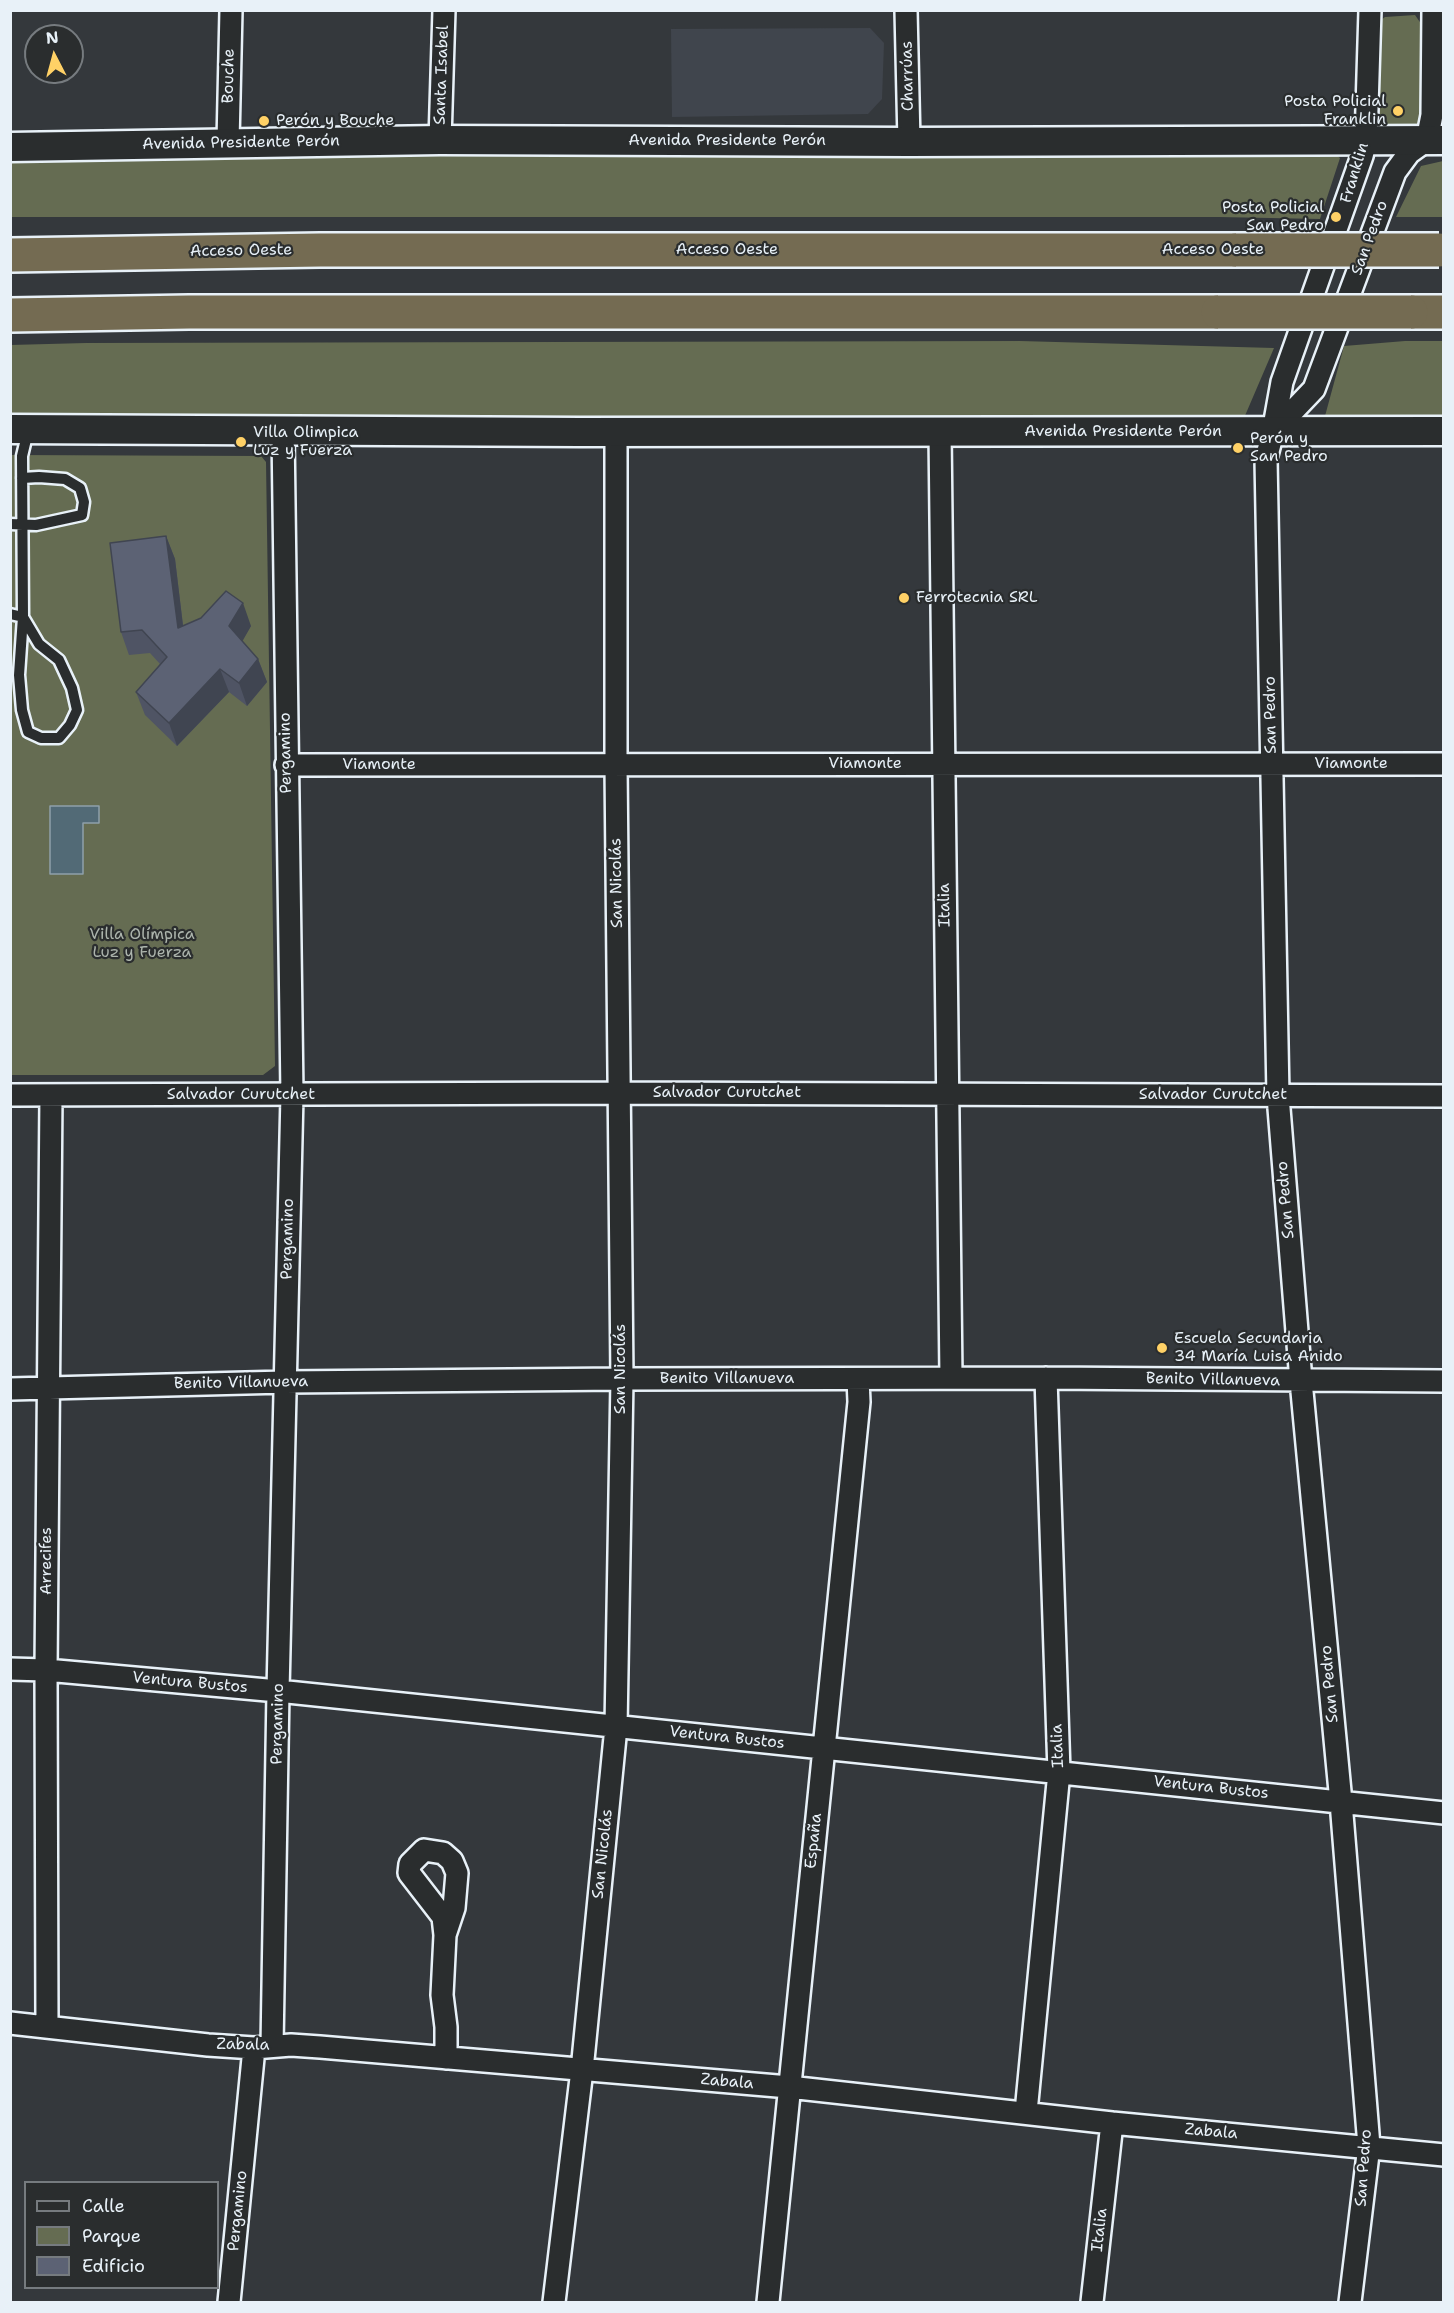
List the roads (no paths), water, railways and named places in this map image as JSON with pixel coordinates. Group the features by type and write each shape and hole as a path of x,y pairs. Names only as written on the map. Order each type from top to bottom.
{"highway":[{"name":"Acceso Oeste","path":"10,255 320,250 1441,250"},
{"path":"10,315 189,312 1443,312"}],"street":[{"name":"Bouche","path":"228,142 231,10"},
{"name":"Santa Isabel","path":"440,140 444,10"},
{"name":"Charrúas","path":"906,10 909,142"},
{"name":"Franklin","path":"1273,432 1282,382 1366,140 1370,10"},
{"path":"1432,10 1432,115 1435,140"},
{"name":"Avenida Presidente Perón","path":"10,147 440,140 909,142 1435,140"},
{"name":"San Pedro","path":"1350,2302 1369,2146 1278,1095 1266,459 1273,432 1314,389 1395,172 1409,153 1435,140"},
{"name":"Avenida Presidente Perón","path":"20,429 1443,431"},
{"name":"Pergamino","path":"229,2302 263,2047 278,1691 292,1095 283,431"},
{"name":"San Nicolás","path":"554,2302 582,2070 616,1727 622,1379 616,765 616,431"},
{"name":"Italia","path":"940,432 951,1378"},
{"name":"Viamonte","path":"286,765 1443,764"},
{"name":"Salvador Curutchet","path":"10,1095 620,1093 1443,1096"},
{"name":"Arrecifes","path":"47,2027 47,1388 51,1095"},
{"name":"Italia","path":"1026,2112 1059,1772 1046,1378"},
{"name":"Benito Villanueva","path":"10,1389 285,1382 622,1379 1046,1378 1443,1382"},
{"name":"España","path":"768,2302 860,1402 858,1380"},
{"name":"Ventura Bustos","path":"10,1669 46,1670 278,1691 1443,1813"},
{"path":"445,1935 441,1995 446,2027 446,2058"},
{"name":"Zabala","path":"10,2023 208,2045 320,2047 789,2087 1112,2123 1369,2146 1443,2155"},
{"name":"Italia","path":"1092,2302 1112,2123"}],"lane":[{"path":"10,614 23,617 39,644 59,660 72,688 77,710 70,725 58,738 41,738 28,732 22,710 19,675 23,617 20,429"},
{"path":"10,524 36,525 82,515 84,502 80,488 65,479 22,478"}],"water":[{"path":"50,806 99,806 99,823 83,823 83,874 50,874"}],"place":[{"name":"Posta Policial Franklin","path":"1398,111"},
{"name":"Perón y Bouche","path":"264,121"},
{"name":"Posta Policial San Pedro","path":"1336,217"},
{"name":"Villa Olimpica Luz y Fuerza","path":"241,442"},
{"name":"Perón y San Pedro","path":"1238,448"},
{"name":"Ferrotecnia SRL","path":"904,598"},
{"name":"Escuela Secundaria 34 María Luisa Anido","path":"1162,1348"}],"park label":[{"name":"Villa Olímpica Luz y Fuerza","path":"142,944"}]}
